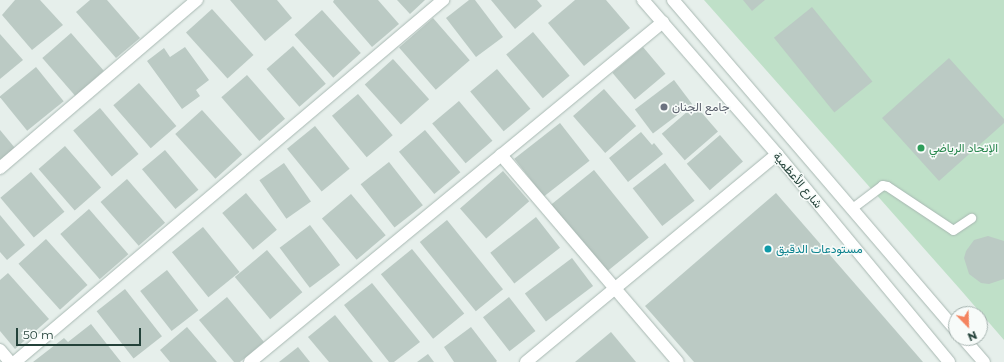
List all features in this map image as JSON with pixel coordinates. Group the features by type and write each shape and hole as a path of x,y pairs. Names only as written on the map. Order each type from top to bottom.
{"street":[{"path":"0,168 197,0"},
{"path":"15,362 443,0"},
{"name":"شارع الأعظمية","path":"643,0 777,154 949,362"},
{"path":"673,0 948,321"},
{"path":"250,362 663,22"},
{"path":"501,154 614,289 678,362"},
{"path":"526,362 777,154"},
{"path":"970,346 984,362"},
{"path":"0,350 10,362"}],"lane":[{"path":"852,208 882,185 887,186 952,230 971,218"}],"green space":[{"path":"704,0 1004,0 1004,340 988,322 988,306 975,306"}],"building":[{"path":"15,0 40,0 63,25 32,50 2,15"},
{"path":"90,0 107,0 140,38 116,58 76,12"},
{"path":"230,0 277,0 292,18 265,41"},
{"path":"334,0 378,0 399,24 372,47 333,2"},
{"path":"397,0 425,0 410,14"},
{"path":"469,0 475,0 503,37 476,57 446,18"},
{"path":"491,0 537,0 542,6 515,29"},
{"path":"575,0 606,0 630,28 584,66 548,23"},
{"path":"743,0 765,0 752,11"},
{"path":"812,7 872,82 834,112 774,38"},
{"path":"212,9 253,55 227,78 186,32"},
{"path":"322,10 361,53 333,78 295,35"},
{"path":"433,18 470,60 436,90 399,48"},
{"path":"533,32 570,76 543,98 506,54"},
{"path":"71,33 104,71 75,96 42,58"},
{"path":"0,34 23,60 0,79"},
{"path":"293,46 326,84 299,107 267,69"},
{"path":"185,47 209,80 196,90 200,96 182,109 147,61 164,48 170,57"},
{"path":"643,47 665,74 635,100 612,73"},
{"path":"949,58 1004,119 1004,123 939,181 882,118"},
{"path":"393,59 429,99 401,125 365,84"},
{"path":"36,67 64,101 27,131 0,96"},
{"path":"497,69 530,109 504,131 470,91"},
{"path":"247,75 285,119 259,141 221,97"},
{"name":"جامع الجنان","path":"674,80 692,104 653,133 635,109"},
{"path":"139,83 176,126 151,148 113,105"},
{"path":"604,89 636,126 605,153 573,116"},
{"path":"358,94 393,135 367,157 332,116"},
{"path":"459,101 492,141 466,163 432,123"},
{"path":"695,105 718,131 685,160 662,134"},
{"path":"100,108 139,154 112,176 73,130"},
{"path":"202,110 242,155 215,179 175,134"},
{"path":"560,123 590,161 544,197 514,159"},
{"path":"315,126 350,169 322,191 287,149"},
{"path":"0,130 15,148 0,160"},
{"path":"425,130 460,172 434,194 399,152"},
{"path":"641,132 652,145 654,143 663,154 628,182 609,158"},
{"path":"720,135 743,161 710,190 687,164"},
{"path":"65,146 101,188 75,210 39,169"},
{"path":"165,150 198,190 175,209 142,169"},
{"path":"389,162 423,205 394,228 361,184"},
{"path":"284,163 311,202 286,219 259,180"},
{"path":"665,163 695,201 662,226 633,188"},
{"path":"594,170 649,238 606,272 551,205"},
{"path":"503,171 529,201 486,239 460,208"},
{"path":"31,172 64,212 34,238 0,198"},
{"path":"127,179 165,223 139,246 101,202"},
{"path":"246,193 277,230 253,250 222,213"},
{"name":"مستودعات الدقيق","path":"776,193 923,362 694,362 645,306"},
{"path":"351,194 386,235 357,260 322,218"},
{"path":"89,209 128,254 100,279 60,234"},
{"path":"0,215 25,245 7,260 0,252"},
{"path":"536,217 560,248 514,283 490,253"},
{"path":"447,220 503,289 476,311 420,242"},
{"path":"310,225 340,265 310,288 280,248"},
{"path":"203,227 240,272 208,297 172,252"},
{"path":"988,236 1004,241 1004,279 989,284 981,283 969,274 964,258 966,251 974,240"},
{"path":"46,239 87,285 60,310 19,264"},
{"path":"412,249 464,314 433,339 381,274"},
{"path":"267,250 302,292 270,319 235,277"},
{"path":"572,258 593,286 546,321 525,294"},
{"path":"167,270 198,310 172,331 140,291"},
{"path":"8,273 49,319 15,349 0,331 0,280"},
{"path":"372,283 420,342 394,362 389,362 344,305"},
{"path":"125,289 162,336 134,358 97,311"},
{"path":"227,297 264,342 240,362 234,362 199,320"},
{"path":"509,297 535,331 509,351 483,317"},
{"path":"335,315 373,362 329,362 308,337"},
{"path":"91,324 121,362 33,362 64,338 68,342"},
{"path":"187,327 217,362 170,362 160,350"},
{"path":"471,327 497,361 496,362 454,362 444,347"},
{"path":"611,332 636,362 575,362"},
{"path":"298,347 310,362 279,362"},
{"path":"428,354 434,362 417,362"}],"place":[{"name":"جامع الجنان","path":"664,107"},
{"name":"الإتحاد الرياضي","path":"921,148"},
{"name":"مستودعات الدقيق","path":"768,249"}]}
